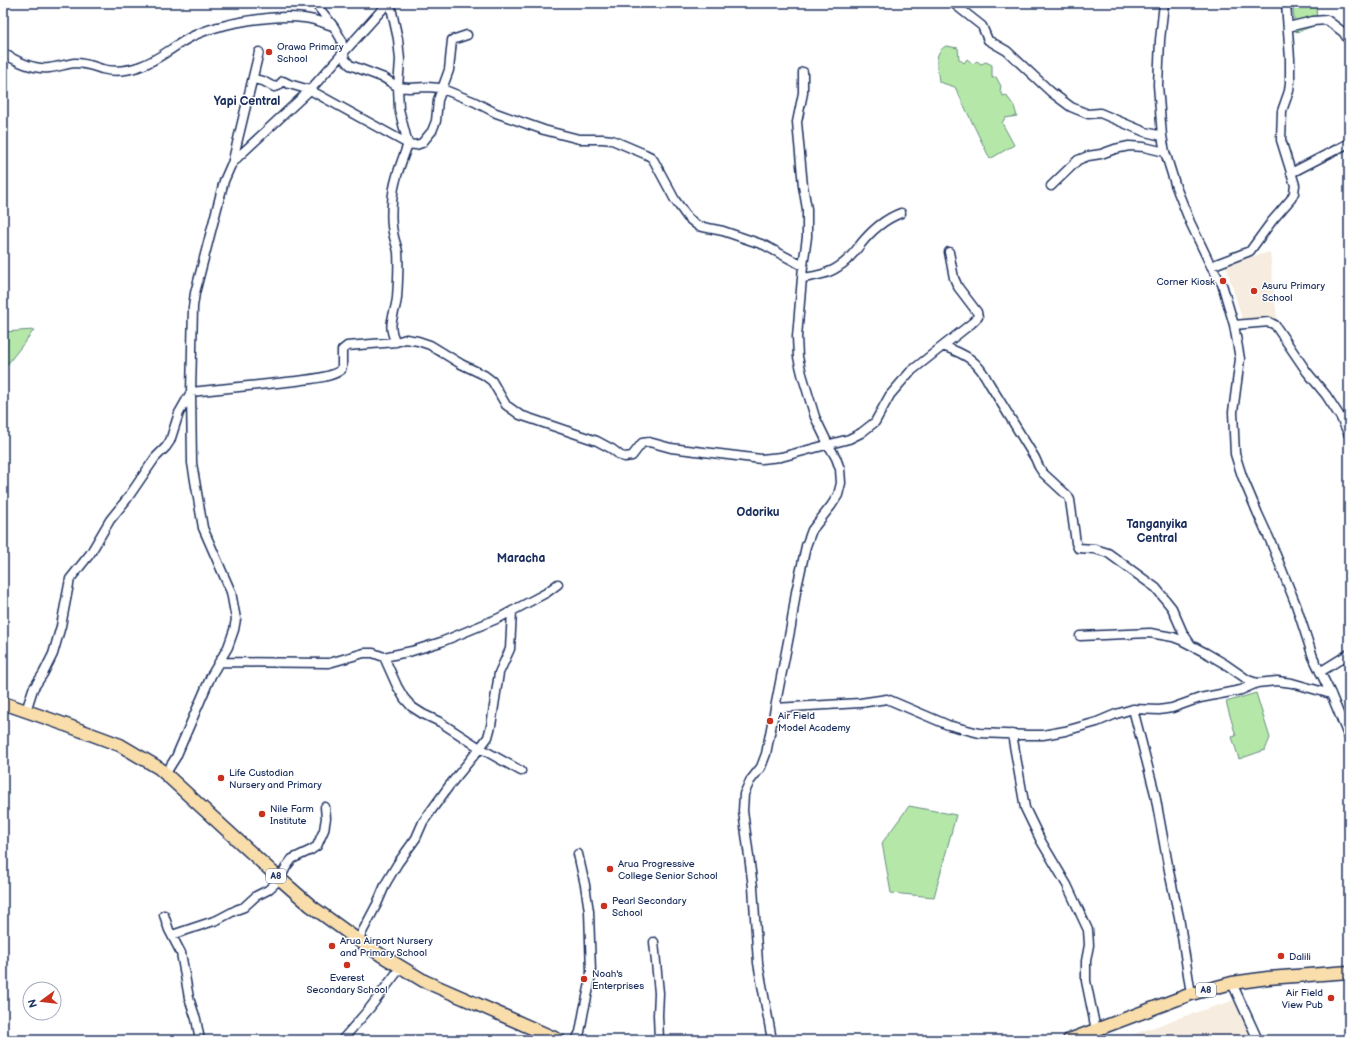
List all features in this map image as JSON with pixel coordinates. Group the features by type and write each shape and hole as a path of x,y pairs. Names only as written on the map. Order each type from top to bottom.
{"main road":[{"name":"A8","path":"3,703 120,745 134,753 166,773 311,906 358,940 424,981 559,1040"},
{"name":"A8","path":"1069,1040 1191,994 1232,983 1268,978 1349,972"}],"street":[{"path":"315,3 334,27 341,39 345,59 350,65 384,78 398,87 427,87 442,89 475,102 496,113 544,130 579,139 612,140 651,157 657,165 675,200 688,218 698,226 723,231 764,245 803,266"},
{"path":"231,165 310,90 389,3"},
{"path":"389,3 398,39 400,60 398,87 401,120 408,144 395,183 392,202 392,223 398,250 398,263 397,299 391,324 391,331 396,342"},
{"path":"953,3 982,26 988,40 1007,51 1051,92 1071,107 1088,114 1100,113 1145,132 1162,136"},
{"path":"1164,3 1160,40 1158,85 1162,136 1165,152 1182,201 1211,266 1222,284 1234,325 1240,359 1233,412 1235,454 1245,483 1296,605 1313,657 1331,694 1349,738"},
{"path":"1211,266 1246,254 1254,247 1294,193 1295,185 1292,173 1280,140 1282,111 1289,91 1290,82 1286,3"},
{"path":"3,53 26,64 42,68 73,63 84,63 114,71 138,67 153,62 195,35 212,29 258,19 293,18 314,20 334,27"},
{"path":"1288,27 1313,21 1327,20 1343,32 1349,41"},
{"path":"253,79 263,81 274,87 278,86 283,81 310,90 408,144 416,145 422,143 432,131 436,121 438,100 449,70 452,40 467,35"},
{"path":"166,773 176,757 211,676 228,648 234,630 235,611 233,599 203,528 192,463 191,392 193,307 195,293 224,181 231,165 259,52"},
{"path":"772,1040 758,963 753,887 743,811 744,794 750,781 762,767 766,754 806,546 812,530 838,495 841,483 840,469 836,458 815,417 808,398 798,357 797,337 803,266 808,237 807,209 803,186 797,122 803,93 803,72"},
{"path":"1292,173 1349,144"},
{"path":"1051,186 1078,160 1088,156 1129,146 1144,147 1165,152"},
{"path":"803,278 824,274 839,267 854,253 866,237 891,217 901,212"},
{"path":"191,392 318,378 341,370 342,350 346,346 396,342 409,339 430,345 461,364 484,375 492,381 506,405 520,415 597,440 621,456 632,456 639,446 646,442 671,448 761,459 781,457 849,439 861,433 876,422 890,395 910,372 972,323 978,315 958,287 954,278 950,252"},
{"path":"1234,325 1268,322 1275,326 1307,372 1326,395 1341,418 1349,435"},
{"path":"943,346 966,356 976,363 982,370 1035,458 1039,468 1068,496 1071,505 1078,548 1095,549 1108,553 1156,588 1172,608 1183,633 1191,645"},
{"path":"26,710 33,689 43,674 53,654 61,626 70,579 90,554 114,514 127,499 155,458 170,441 179,412 191,392"},
{"path":"220,662 329,663 364,653 373,653 384,657 412,651 441,642 499,618 546,593 558,584"},
{"path":"358,940 386,883 416,838 423,822 488,736 491,726 499,673 510,649 512,611"},
{"path":"1080,636 1150,633 1173,637 1225,664 1248,680 1257,683"},
{"path":"1320,672 1349,654"},
{"path":"384,657 397,686 404,698 412,707 440,722 480,748 521,771"},
{"path":"775,708 860,703 887,699 948,725 979,733 1043,735 1065,731 1133,709 1146,710 1172,708 1200,698 1241,690 1257,683 1277,681 1292,683 1331,694"},
{"path":"1133,709 1155,794 1179,917 1191,994"},
{"path":"1012,734 1025,808 1041,841 1067,886 1088,930 1089,945 1086,961 1086,981 1096,1030"},
{"path":"172,935 218,920 244,907 256,896 268,890 280,879 286,866 292,859 317,846 324,830 326,818 325,807"},
{"path":"576,1040 580,1032 589,988 590,972 589,911 578,854"},
{"path":"164,915 182,957 189,998 196,1019 200,1040"},
{"path":"654,942 659,993 659,1040"},
{"path":"342,1040 369,1009 400,967"},
{"path":"1232,983 1258,1040"}],"shaded area":[{"name":"Asuru Primary School","path":"1270,252 1277,320 1243,321 1225,263"},
{"path":"1238,999 1256,1040 1118,1040 1176,1019"}],"green space":[{"path":"1292,3 1316,3 1317,25 1296,32"},
{"path":"946,46 958,48 959,59 964,63 967,59 973,64 977,61 981,64 986,62 992,65 992,78 996,77 1001,86 1000,91 1003,96 1006,95 1014,106 1017,116 1005,118 1002,123 1014,145 990,159 955,87 939,82 937,57"},
{"path":"34,330 3,370 3,332"},
{"path":"1256,693 1270,738 1265,750 1239,759 1232,737 1236,736 1226,702"},
{"path":"909,806 956,815 934,897 891,893 882,843"}],"place":[{"name":"Orawa Primary School","path":"269,52"},
{"name":"Corner Kiosk","path":"1223,281"},
{"name":"Asuru Primary School","path":"1254,291"},
{"name":"Air Field Model Academy","path":"770,721"},
{"name":"Life Custodian Nursery and Primary","path":"221,778"},
{"name":"Nile Farm Institute","path":"262,814"},
{"name":"Arua Progressive College Senior School","path":"610,869"},
{"name":"Pearl Secondary School","path":"604,906"},
{"name":"Arua Airport Nursery and Primary School","path":"332,946"},
{"name":"Dalili","path":"1281,956"},
{"name":"Everest Secondary School","path":"347,965"},
{"name":"Noah's Enterprises","path":"584,979"},
{"name":"Air Field View Pub","path":"1331,998"}],"district":[{"name":"Yapi Central","path":"247,101"},
{"name":"Odoriku","path":"758,512"},
{"name":"Tanganyika Central","path":"1157,531"},
{"name":"Maracha","path":"521,558"}]}
